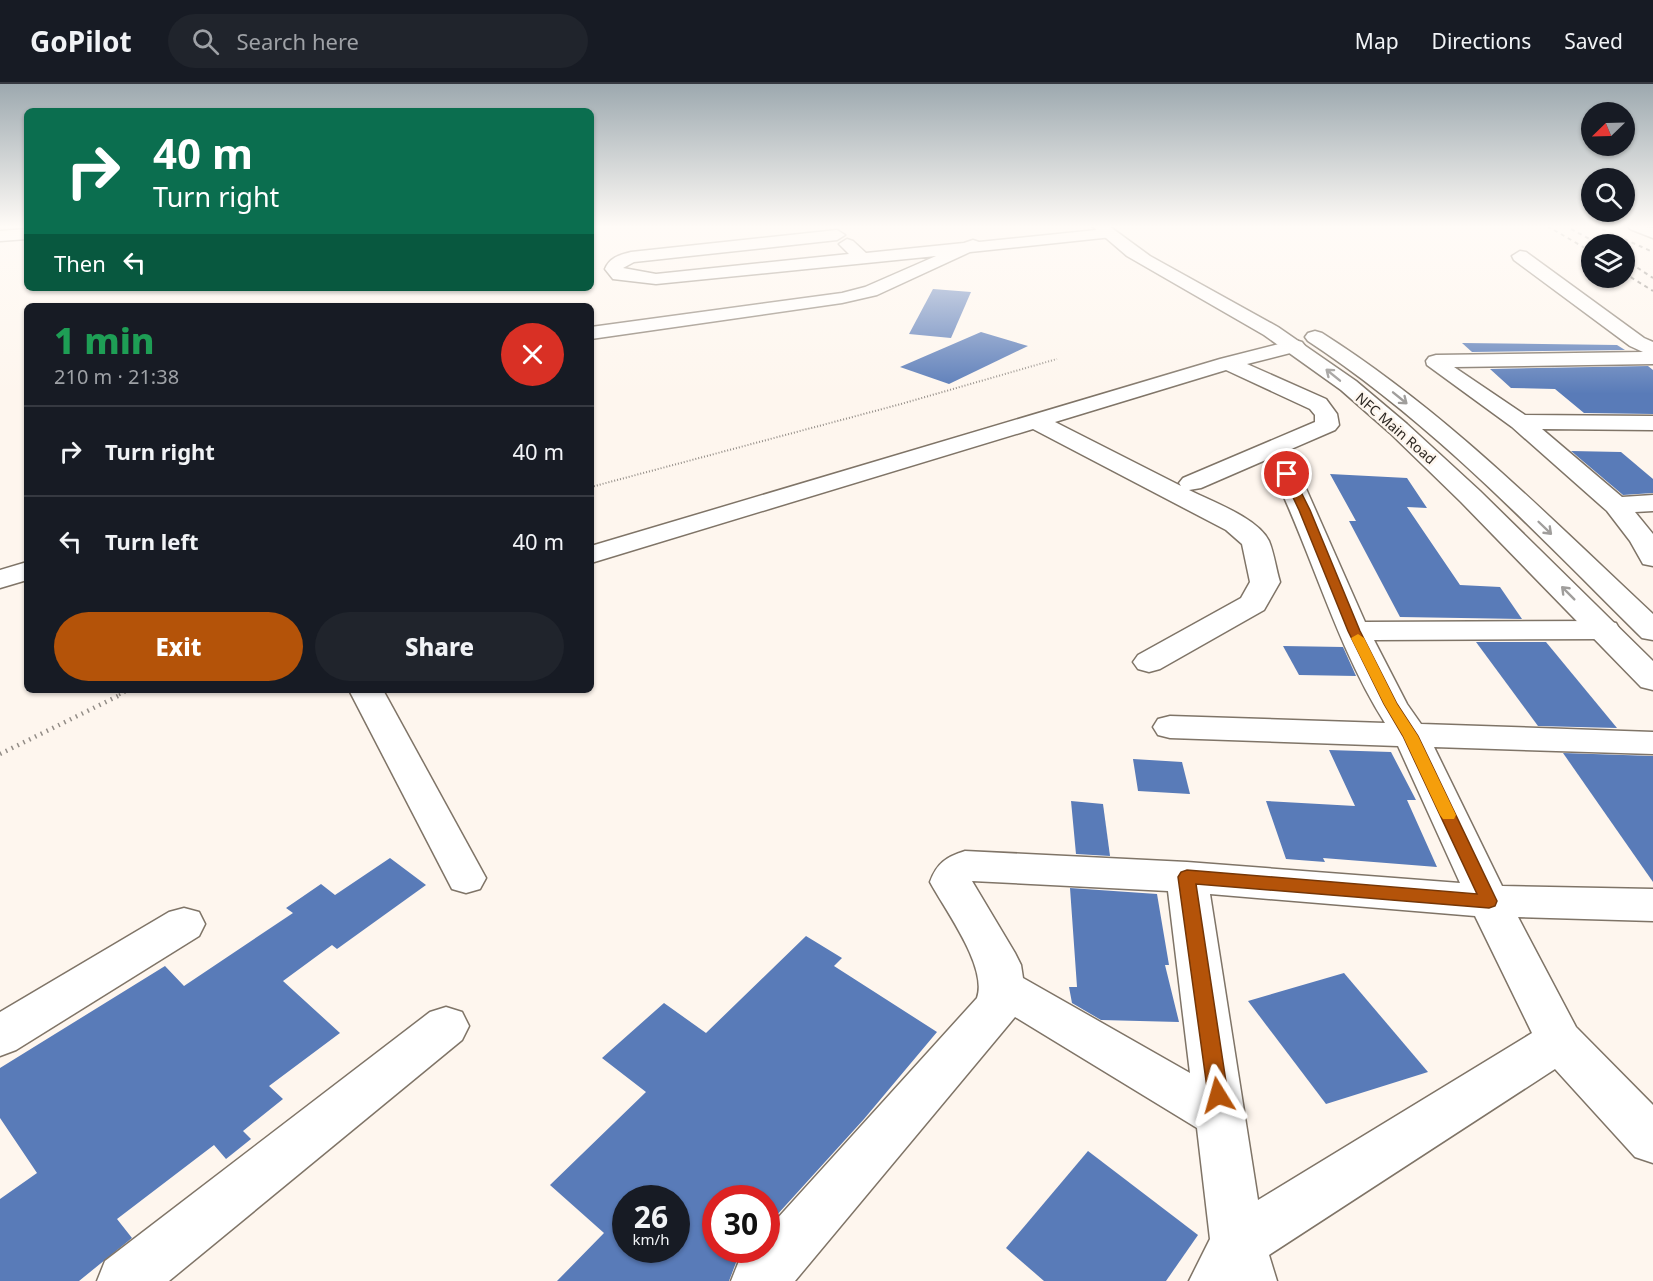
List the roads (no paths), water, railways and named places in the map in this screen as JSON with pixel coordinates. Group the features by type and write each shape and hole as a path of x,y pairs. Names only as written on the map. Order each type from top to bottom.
{"street":[{"path":"594,333 842,298 871,291 891,282"},
{"name":"NFC Main Road","path":"1185,282 1295,346 1427,454 1653,680"},
{"name":"NFC Main Road","path":"1206,282 1322,341 1363,368 1472,457 1650,625"},
{"path":"1555,282 1637,342 1653,349"},
{"path":"594,554 1227,363 1295,346"},
{"path":"1653,358 1436,361 1437,365 1520,422 1616,505 1643,538 1653,558"},
{"path":"1192,483 1327,425 1326,414 1318,404 1227,363"},
{"path":"1035,421 1236,524 1255,541 1265,582 1253,604 1149,662"},
{"path":"1520,422 1653,423"},
{"path":"1287,474 1354,631 1390,704 1411,736 1489,901 1559,1041 1653,1140"},
{"path":"1616,505 1653,503"},
{"path":"0,579 24,572"},
{"path":"1354,631 1605,630"},
{"path":"368,693 466,878"},
{"path":"1170,727 1653,743"},
{"path":"759,1281 997,1007 1003,988 999,965 950,882 953,874 965,866 1187,877 1489,901 1653,905"},
{"path":"1187,877 1221,1116 1235,1268 1559,1041"},
{"path":"0,1036 184,924"},
{"path":"1003,988 1221,1116"},
{"path":"125,1281 446,1026"}],"railway":[{"path":"1638,282 1653,291"}]}
